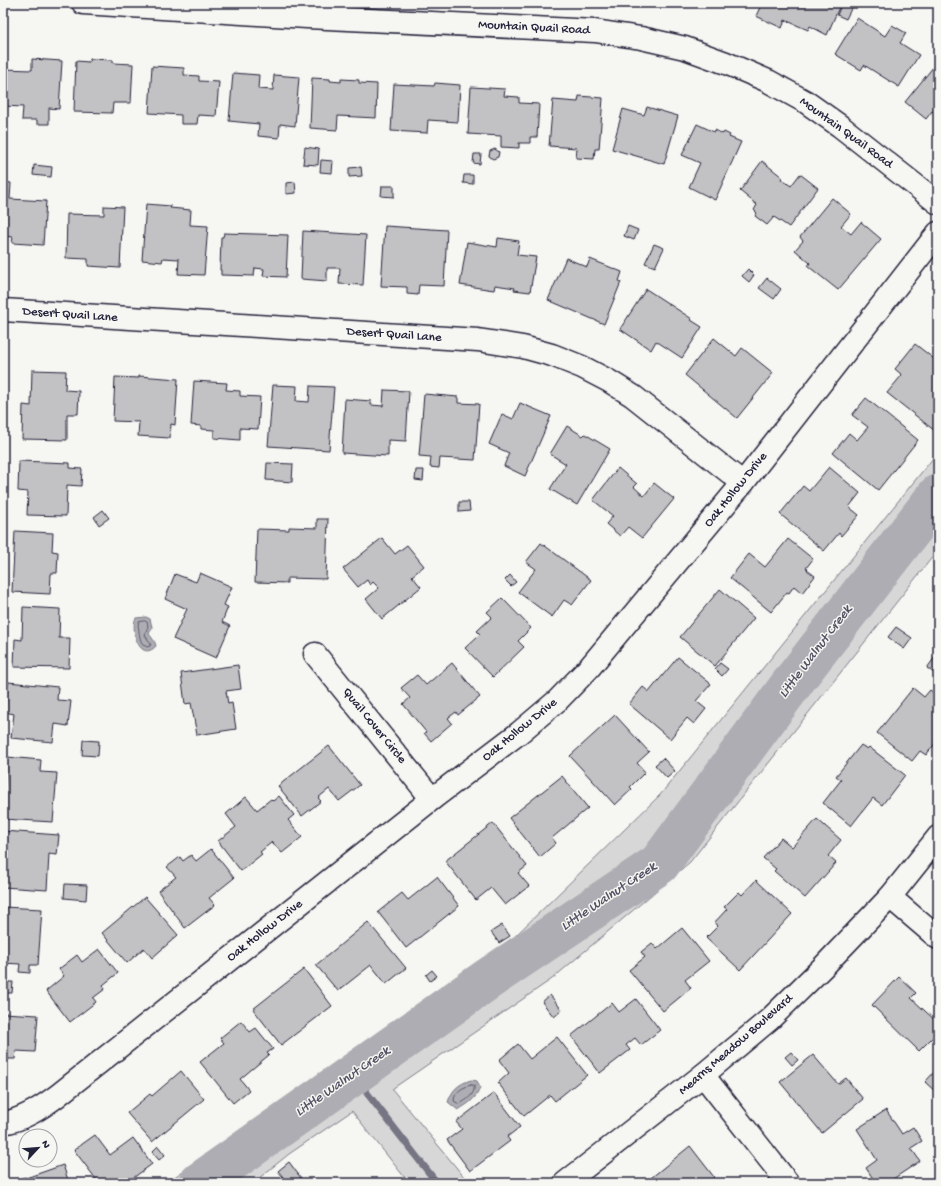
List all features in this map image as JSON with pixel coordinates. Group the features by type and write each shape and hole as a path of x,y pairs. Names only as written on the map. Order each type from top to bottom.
{"street":[{"name":"Mountain Quail Road","path":"83,3 308,10 595,31 641,38 684,48 726,63 761,78 806,102 840,126 938,203"},
{"name":"Oak Hollow Drive","path":"3,1123 11,1122 27,1115 57,1096 432,799 519,733 558,700 589,668 743,483 938,233"},
{"name":"Desert Quail Lane","path":"3,310 478,340 523,347 552,355 582,367 609,381 633,396 743,483"},
{"name":"Quail Cover Circle","path":"315,654 432,799"},
{"name":"Mearns Meadow Boulevard","path":"565,1183 703,1075 770,1019 823,967 890,897 938,837"},
{"path":"890,897 938,938"},
{"path":"703,1075 788,1183"}],"shaded area":[{"path":"938,452 938,550 690,862 552,979 392,1089 469,1183 409,1183 352,1111 289,1154 253,1183 166,1183 511,940 660,795"}],"water":[{"path":"146,617 150,619 152,627 149,634 156,646 150,650 145,650 137,642 134,629 136,618"},
{"path":"471,1080 477,1081 480,1088 474,1098 458,1110 448,1102 454,1091 462,1083"}],"building":[{"path":"762,3 835,3 840,5 827,35 810,26 808,30 785,20 782,28 756,16"},
{"path":"842,3 852,7 846,19 837,15"},
{"path":"857,18 885,36 892,25 906,33 900,43 919,55 899,87 864,65 861,70 835,54"},
{"path":"32,59 62,61 59,109 49,108 49,124 37,124 37,120 22,120 23,107 3,106 3,69 32,70"},
{"path":"90,59 113,60 113,63 133,64 131,103 113,103 112,113 74,112 76,61 89,62"},
{"path":"152,66 184,68 184,75 199,76 199,81 219,82 216,116 198,115 197,124 181,124 181,115 149,113"},
{"path":"934,66 938,69 938,116 932,111 926,119 905,102"},
{"path":"233,73 259,75 258,89 273,90 274,75 299,77 295,126 280,124 279,138 258,136 259,124 229,121"},
{"path":"312,78 330,79 330,81 341,82 341,79 359,80 359,83 377,84 376,118 338,116 337,130 310,128"},
{"path":"435,83 460,85 458,122 428,120 427,133 391,131 394,84 434,86"},
{"path":"471,87 505,89 504,96 519,97 519,103 539,104 537,137 530,137 530,143 519,143 519,148 501,147 501,136 468,134"},
{"path":"579,96 603,98 599,149 595,149 594,159 576,158 577,148 549,146 553,100 578,102"},
{"path":"647,107 678,116 664,164 612,149 623,109 644,115"},
{"path":"697,124 714,132 715,130 723,134 724,132 730,135 729,137 741,142 715,200 689,187 700,163 682,155"},
{"path":"305,147 319,149 318,165 303,164"},
{"path":"495,149 499,152 498,157 493,159 489,156 490,151"},
{"path":"474,154 481,154 480,164 473,163"},
{"path":"321,160 333,161 332,173 320,172"},
{"path":"762,161 782,177 781,179 791,186 800,174 818,188 789,227 774,217 767,225 755,216 757,213 754,210 757,205 740,191"},
{"path":"34,165 52,167 51,177 33,175"},
{"path":"361,167 362,176 349,177 349,168"},
{"path":"464,175 473,175 473,184 463,183"},
{"path":"3,182 11,183 10,199 46,201 43,245 12,243 13,237 3,236"},
{"path":"295,182 296,193 286,194 286,183"},
{"path":"382,186 394,186 394,197 381,196"},
{"path":"832,198 851,214 841,226 851,234 861,222 881,239 838,290 808,266 810,263 795,250 803,241 800,237"},
{"path":"146,204 171,206 170,208 191,210 190,225 208,226 204,275 178,274 179,259 163,258 162,262 142,260"},
{"path":"104,206 123,207 120,268 88,266 88,259 66,258 67,214 104,215"},
{"path":"385,226 447,230 444,286 419,285 418,295 407,294 407,287 381,286"},
{"path":"628,226 638,230 634,240 624,236"},
{"path":"303,231 366,235 363,285 339,284 340,268 327,268 327,281 301,279"},
{"path":"224,233 288,235 286,277 263,276 264,269 255,268 254,276 221,275 221,237 223,237"},
{"path":"498,238 519,241 517,255 536,257 530,292 495,285 494,290 460,285 467,242 497,247"},
{"path":"654,244 664,248 655,267 645,263"},
{"path":"566,258 587,267 590,259 622,272 619,281 621,282 604,324 548,300"},
{"path":"748,269 754,275 749,282 742,276"},
{"path":"767,278 781,289 774,299 759,288"},
{"path":"646,289 702,327 682,358 656,341 651,350 620,329"},
{"path":"714,338 736,356 742,348 773,373 737,418 685,375"},
{"path":"915,344 938,362 938,397 937,396 936,398 938,400 938,427 935,431 887,393 902,375 895,369"},
{"path":"32,370 66,371 65,390 79,391 78,414 67,414 67,440 22,439 23,405 31,406"},
{"path":"139,376 178,379 175,425 171,424 170,438 138,436 139,422 113,421 115,377 139,378"},
{"path":"194,381 227,383 226,390 240,391 240,396 260,397 258,429 240,428 240,440 214,438 214,430 201,429 201,426 191,425"},
{"path":"273,385 297,386 296,401 309,402 310,386 334,387 329,450 268,446"},
{"path":"384,390 409,391 406,441 388,440 388,456 342,453 345,399 371,401 371,405 383,406"},
{"path":"424,394 458,397 458,403 479,404 475,460 440,458 439,468 430,467 431,457 419,456"},
{"path":"866,398 918,440 878,490 833,453 849,433 857,440 868,427 852,415"},
{"path":"520,403 551,416 525,476 504,466 509,453 489,444 502,414 513,419"},
{"path":"567,426 583,436 585,434 610,449 577,505 550,489 566,464 550,454"},
{"path":"19,461 70,463 70,468 82,469 81,486 67,485 66,516 27,515 28,492 18,491"},
{"path":"267,463 293,464 292,482 266,480"},
{"path":"829,467 860,493 849,507 859,515 841,536 839,533 824,551 780,514 803,486 809,491"},
{"path":"618,468 637,484 634,487 644,496 654,483 674,499 642,538 628,527 620,536 606,524 613,516 593,500"},
{"path":"416,470 424,470 423,481 415,480"},
{"path":"459,502 469,502 470,511 459,512"},
{"path":"103,510 109,518 99,525 94,517"},
{"path":"317,519 328,519 326,579 287,578 287,583 255,582 257,529 289,530 289,527 317,528"},
{"path":"15,531 53,533 52,551 58,552 57,573 51,573 50,594 12,592"},
{"path":"382,538 395,554 407,545 424,566 412,576 421,587 382,619 366,599 379,588 373,582 370,585 367,580 358,587 343,569"},
{"path":"788,539 813,559 806,568 815,576 802,593 794,586 789,593 787,592 771,612 730,578 749,554 765,567"},
{"path":"541,543 591,580 572,605 564,600 552,617 518,592 536,569 526,562"},
{"path":"200,573 232,587 224,605 228,607 222,622 230,626 216,658 173,639 187,609 165,599 175,574 196,582"},
{"path":"510,575 516,582 511,586 505,580"},
{"path":"720,589 754,618 715,666 680,637"},
{"path":"502,598 531,628 518,641 524,647 493,677 465,648 480,634 477,631 492,617 487,612"},
{"path":"23,607 60,609 59,638 70,638 69,668 14,667 15,639 22,640"},
{"path":"896,627 912,638 904,649 888,637"},
{"path":"938,653 938,676 927,668"},
{"path":"678,657 711,684 696,701 706,709 694,724 687,718 670,739 629,704 643,687 649,692"},
{"path":"452,663 480,697 458,715 456,712 448,718 452,723 431,741 424,733 426,732 403,704 410,698 401,688 417,675 426,685"},
{"path":"720,663 728,669 722,676 715,669"},
{"path":"238,665 241,689 226,691 228,704 232,703 236,729 197,735 191,703 185,704 181,673"},
{"path":"8,682 58,687 57,700 71,701 68,726 55,724 53,742 11,738 14,714 5,712"},
{"path":"913,688 924,697 930,690 938,696 938,740 926,755 920,751 912,761 877,733"},
{"path":"615,715 649,752 637,763 645,772 630,787 632,789 615,805 570,756"},
{"path":"83,740 99,741 98,756 82,755"},
{"path":"861,745 867,749 869,747 905,775 882,805 873,798 851,826 823,803 841,780 836,776"},
{"path":"329,746 360,785 339,801 329,789 318,798 321,801 302,816 278,786"},
{"path":"7,757 41,760 40,772 57,773 53,822 3,819 3,793"},
{"path":"663,758 675,771 667,778 655,765"},
{"path":"562,776 588,808 552,838 556,843 540,857 509,818"},
{"path":"279,796 294,815 288,820 302,837 282,853 272,842 260,852 262,854 241,871 218,841 236,827 226,814 246,797 257,810 271,799 273,801"},
{"path":"817,819 841,840 828,856 836,863 805,898 774,871 776,869 763,858 781,838 792,847"},
{"path":"493,823 527,866 518,873 529,886 505,905 491,888 476,900 445,861"},
{"path":"3,831 59,835 57,855 49,854 47,890 3,887"},
{"path":"211,849 234,878 209,898 215,905 185,928 158,891 176,877 167,867 180,857 183,861 191,855 196,861"},
{"path":"437,877 459,906 406,948 378,912 402,893 408,900"},
{"path":"756,880 792,914 740,970 706,938 718,926 715,922 727,909 724,907 739,892 742,895"},
{"path":"65,884 87,885 86,900 64,898"},
{"path":"145,897 178,935 152,958 144,948 127,963 102,933"},
{"path":"3,907 42,909 38,965 30,965 30,973 19,972 20,964 3,963"},
{"path":"368,922 406,968 386,984 371,965 338,991 316,965"},
{"path":"502,925 510,936 499,943 491,932"},
{"path":"682,928 709,961 685,980 691,988 663,1011 629,970 645,957 641,952 652,943 657,949"},
{"path":"99,949 118,973 103,985 105,989 93,998 96,1002 70,1022 46,991 64,976 59,969 77,955 82,962"},
{"path":"304,969 332,1006 281,1045 253,1009"},
{"path":"432,970 437,976 430,981 426,975"},
{"path":"899,977 916,993 911,998 938,1023 938,1032 919,1051 872,1005"},
{"path":"3,982 13,982 12,993 3,993"},
{"path":"550,995 562,1010 554,1017 542,1002"},
{"path":"636,999 660,1030 641,1045 635,1038 626,1045 630,1050 600,1073 571,1036 612,1003 619,1012"},
{"path":"3,1013 38,1015 35,1052 16,1051 15,1059 3,1059"},
{"path":"241,1021 250,1032 256,1028 273,1049 267,1053 269,1055 240,1079 249,1090 233,1103 200,1062 224,1043 220,1038"},
{"path":"557,1037 587,1075 555,1101 550,1095 524,1116 498,1083 509,1073 499,1060 518,1044 530,1059"},
{"path":"791,1052 798,1060 792,1065 785,1057"},
{"path":"813,1055 838,1084 846,1078 863,1099 822,1133 780,1082"},
{"path":"938,1068 938,1094 925,1082"},
{"path":"181,1071 204,1099 152,1142 127,1113 150,1094 152,1096"},
{"path":"494,1093 520,1127 507,1137 510,1141 470,1171 447,1140 462,1129 456,1122"},
{"path":"886,1110 902,1134 913,1127 922,1141 911,1148 920,1161 887,1183 876,1183 866,1168 877,1160 857,1129"},
{"path":"95,1135 110,1155 133,1138 152,1164 129,1181 130,1183 99,1183 74,1150"},
{"path":"158,1146 165,1155 159,1160 152,1152"},
{"path":"690,1146 714,1177 708,1182 709,1183 646,1182"},
{"path":"289,1162 301,1178 295,1183 288,1183 278,1171"},
{"path":"63,1165 69,1183 7,1183 58,1168"}],"waterway":[{"name":"Little Walnut Creek","path":"200,1183 488,979 659,864 796,678 938,495"},
{"path":"353,1075 437,1183"}]}
